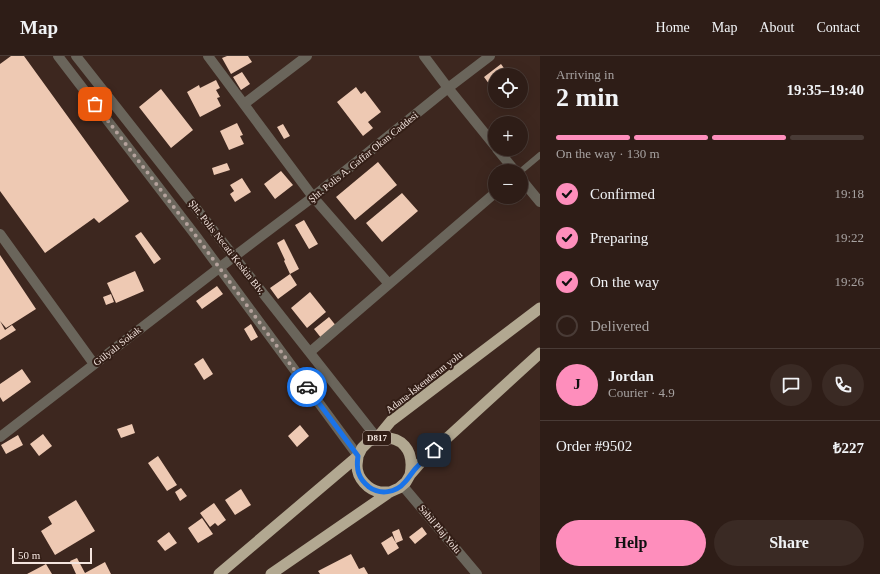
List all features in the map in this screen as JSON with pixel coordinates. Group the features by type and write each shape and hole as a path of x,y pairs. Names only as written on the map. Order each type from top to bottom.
{"highway":[{"name":"Adana-İskenderun yolu","path":"219,574 358,456 362,448 369,441 377,438 391,421 540,308"},
{"path":"270,574 390,492 399,488 406,482 423,460 540,353"},
{"path":"377,438 386,437 394,439 402,443 408,449 412,466 410,475"},
{"path":"358,456 357,466 359,475 364,483 371,489 380,492 390,492"}],"street":[{"name":"Şht. Polis Necati Keskin Blv.","path":"58,56 219,268 358,456"},
{"name":"Şht. Polis Necati Keskin Blv.","path":"76,56 377,438"},
{"path":"208,56 313,197 389,284"},
{"path":"244,104 307,56"},
{"path":"424,56 488,137"},
{"name":"Şht. Polis A. Gaffar Okan Caddesi","path":"235,256 313,197 490,56"},
{"path":"503,156 509,164"},
{"path":"528,187 540,202"},
{"path":"310,352 488,199"},
{"path":"0,234 94,364"},
{"name":"Gülyalı Sokak","path":"0,437 235,256"},
{"name":"Sahil Plaj Yolu","path":"402,485 477,574"}],"lane":[{"path":"528,165 540,156"}],"building":[{"path":"11,56 24,56 129,201 99,223 94,218 45,253 0,191 0,64"},
{"path":"227,56 248,56 252,62 231,74 222,58"},
{"path":"501,64 504,68 496,68"},
{"path":"242,72 250,84 241,90 233,77"},
{"path":"488,74 488,82 484,77"},
{"path":"216,80 220,88 216,90 220,97 217,98 221,106 200,117 187,92 199,85 200,88"},
{"path":"356,87 361,94 365,91 381,112 368,122 373,128 363,136 337,102"},
{"path":"161,89 193,130 171,148 139,107"},
{"path":"237,123 243,135 240,136 244,144 229,150 220,131"},
{"path":"283,124 290,136 284,139 277,127"},
{"path":"378,162 397,185 355,220 336,197"},
{"path":"227,163 230,170 214,175 212,168"},
{"path":"281,171 293,185 275,199 264,184"},
{"path":"242,178 251,192 235,202 230,194 234,191 230,185"},
{"path":"402,193 418,211 382,242 366,223"},
{"path":"304,220 318,244 309,249 295,225"},
{"path":"141,232 161,259 154,264 135,236"},
{"path":"284,239 299,269 290,274 277,243"},
{"path":"0,255 36,309 6,328 0,321"},
{"path":"135,271 144,291 116,303 107,283"},
{"path":"290,274 297,285 278,299 270,288"},
{"path":"217,286 223,294 202,309 196,301"},
{"path":"310,292 326,312 307,328 291,308"},
{"path":"111,294 114,302 106,305 103,297"},
{"path":"329,317 337,327 322,339 314,329"},
{"path":"0,321 5,330 12,325 16,330 0,340"},
{"path":"251,324 258,337 251,341 244,329"},
{"path":"203,358 213,374 204,380 194,364"},
{"path":"22,369 31,382 3,402 0,397 0,384"},
{"path":"132,424 135,433 121,438 117,429"},
{"path":"300,425 309,436 297,447 288,436"},
{"path":"43,434 52,446 39,456 30,444"},
{"path":"18,435 23,445 6,454 1,445"},
{"path":"158,456 177,485 167,491 148,463"},
{"path":"181,488 187,496 180,501 175,492"},
{"path":"241,489 251,505 235,515 225,500"},
{"path":"76,500 95,531 55,555 41,531 52,524 48,517"},
{"path":"214,503 226,520 218,526 215,523 210,527 200,513"},
{"path":"202,518 213,534 198,543 188,528"},
{"path":"422,527 427,534 415,544 409,537"},
{"path":"399,529 403,540 396,543 392,532"},
{"path":"169,532 177,543 165,551 157,541"},
{"path":"392,536 399,548 388,555 381,543"},
{"path":"351,554 359,569 364,567 368,574 320,574 318,571"},
{"path":"77,558 85,573 105,562 111,574 76,574 70,561"},
{"path":"46,564 52,574 27,574"}],"way so far":[{"path":"95,104 196,236 307,387"}],"route":[{"path":"307,387 358,456 357,466 359,475 364,483 371,489 380,492 390,492 399,488 406,482 423,460 434,450"}]}
